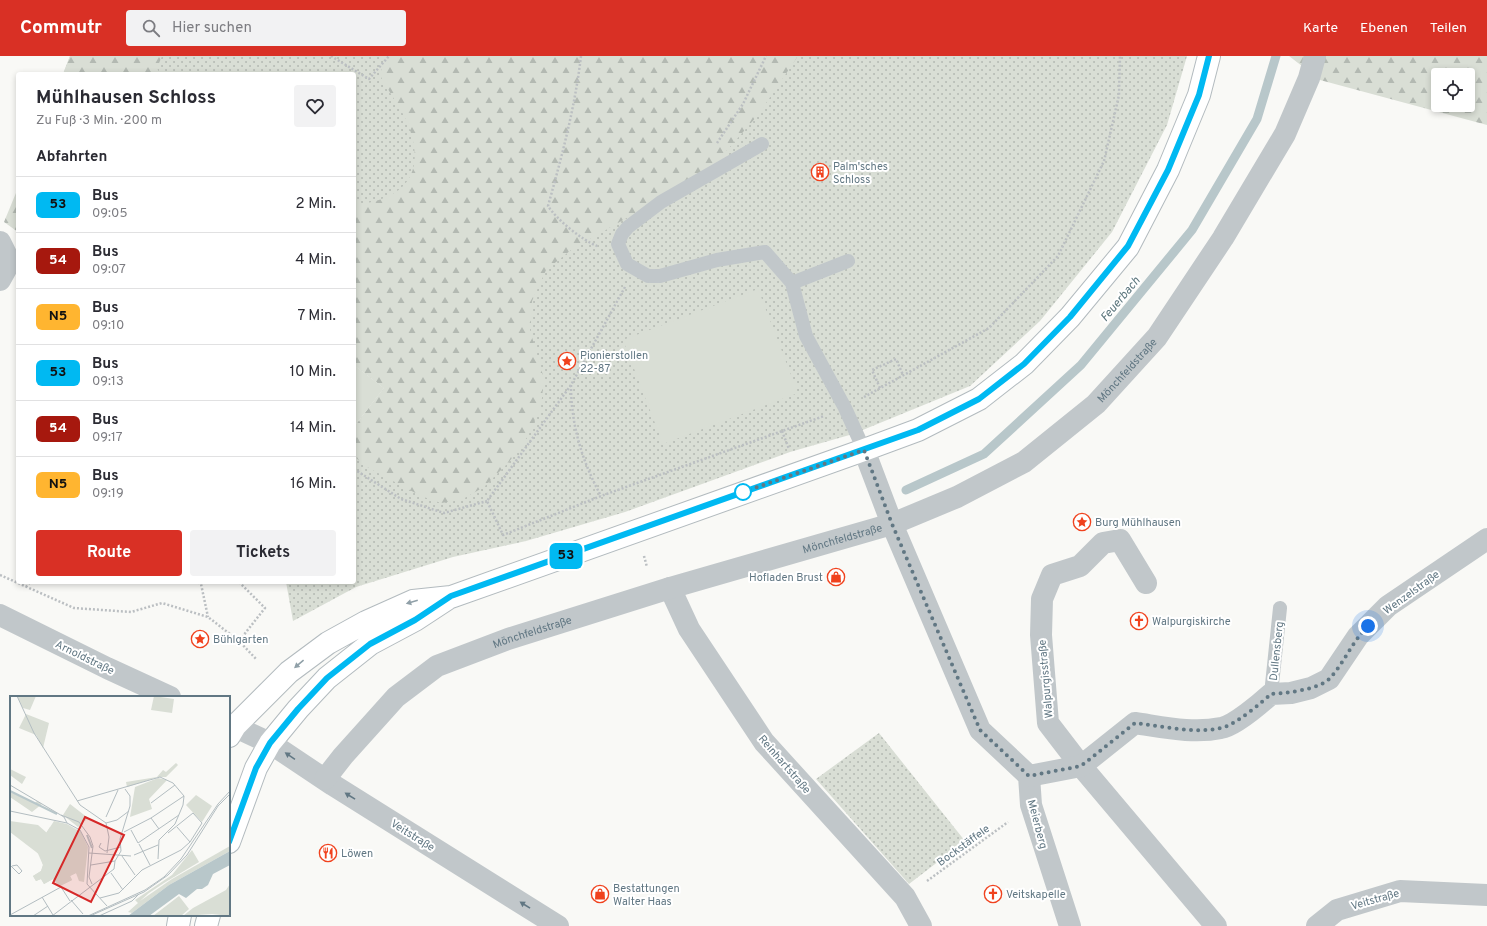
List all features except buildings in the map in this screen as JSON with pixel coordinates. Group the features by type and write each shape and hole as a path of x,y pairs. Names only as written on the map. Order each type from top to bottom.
{"main road":[{"path":"231,729 289,672 328,643 366,622 413,601 451,596 864,450 918,430 979,399 1024,364 1070,317 1128,246 1168,170 1199,95 1210,56"},
{"path":"230,839 256,768 270,743 327,678 370,644 415,620 451,596"},
{"path":"178,926 180,916"},
{"path":"206,926 209,916"}],"street":[{"name":"Mönchfeldstraße","path":"324,779 396,697 437,666 508,639 663,591 892,524 957,497 1024,462 1096,404 1157,337 1223,238 1284,134 1309,78 1315,56"},
{"path":"0,242 5,271"},
{"path":"864,450 892,524 980,730 1029,776 1081,766 1135,723 1194,731 1222,728 1257,707 1271,694"},
{"name":"Wenzelstraße","path":"1271,694 1291,693 1330,679 1358,636 1388,606 1487,539"},
{"name":"Walpurgisstraße","path":"1146,583 1120,540 1103,543 1080,566 1052,575 1042,598 1041,635 1048,723 1081,766 1216,926"},
{"name":"Reinhartstraße","path":"663,591 764,742 905,897 921,926"},
{"name":"Arnoldstraße","path":"0,615 139,690 166,696"},
{"name":"Veitstraße","path":"231,729 270,743 324,779 558,926"},
{"name":"Meierberg","path":"1029,776 1031,806 1070,926"},
{"name":"Veitstraße","path":"1317,926 1337,910 1400,890 1487,895"}],"lane":[{"path":"762,144 661,202 628,227 622,234 618,244 627,264 635,270 648,276 660,276 717,260 765,252 792,283 806,336 845,408 864,450"},
{"path":"792,283 848,261"},
{"name":"Dullensberg","path":"1271,694 1280,608"}],"path":[{"path":"331,56 369,78 389,56"},
{"path":"581,56 577,91 564,151 548,206 553,214 589,243"},
{"path":"713,149 743,104 766,56"},
{"path":"487,501 503,535 601,496 845,408 989,328 1058,256 1104,161 1119,95 1120,56"},
{"path":"356,470 401,499 444,513 487,501 572,385 635,270"},
{"path":"880,388 872,370 896,359 903,375"},
{"path":"572,385 573,423 582,453 601,496"},
{"path":"635,531 663,591"},
{"path":"0,575 16,582"},
{"path":"20,584 74,608 131,612 162,603 208,617 239,641 257,660"},
{"path":"201,584 208,617"},
{"path":"239,641 265,608 241,584"},
{"name":"Bockstäffele","path":"905,897 1031,806"}],"green space":[{"path":"70,56 1187,56 1167,125 1112,232 1040,321 970,386 853,434 790,452 625,512 526,541 453,557 356,587 293,621 286,584 356,584 356,424 384,388 356,367 356,72 64,72"},
{"path":"70,56 162,56 157,68 159,72 64,72"},
{"path":"385,56 798,56 758,115 714,165 677,189 571,250 546,270 532,301 530,330 544,379 541,406 528,436 509,462 484,487 461,500 441,503 421,496 365,466 356,458 356,424 384,388 356,367 356,205 372,202 387,197 399,190 408,181 413,169 415,156 413,140 407,122 380,75"},
{"path":"1289,56 1487,56 1487,125 1439,112 1475,112 1475,68 1431,68 1431,110 1320,80"},
{"path":"16,193 16,231 4,222"},
{"path":"758,289 798,393 663,444 623,340"},
{"path":"356,367 384,388 356,424"},
{"path":"879,733 965,841 909,884 816,779"}],"waterway":[{"name":"Feuerbach","path":"906,490 984,454 1081,365 1192,230 1257,119 1276,56"}],"bus line":[{"name":"53","path":"230,838 233,826 256,768 270,743 298,709 327,678 370,644 415,620 451,596 918,430 979,399 1024,364 1070,317 1128,246 1168,170 1199,95 1209,56"}],"place":[{"name":"Palm'sches Schloss","path":"820,172"},
{"name":"Pionierstollen 22-87","path":"567,361"},
{"name":"Burg Mühlhausen","path":"1082,522"},
{"name":"Hofladen Brust","path":"836,577"},
{"name":"Walpurgiskirche","path":"1139,621"},
{"name":"Bühlgarten","path":"200,639"},
{"name":"Löwen","path":"328,853"},
{"name":"Bestattungen Walter Haas","path":"600,894"},
{"name":"Veitskapelle","path":"993,894"}],"route":[{"path":"743,492 864,450 892,524 980,730 1029,776 1081,766 1135,723 1194,731 1222,728 1257,707 1271,694 1291,693 1311,688 1330,679 1358,636 1368,626"}]}
